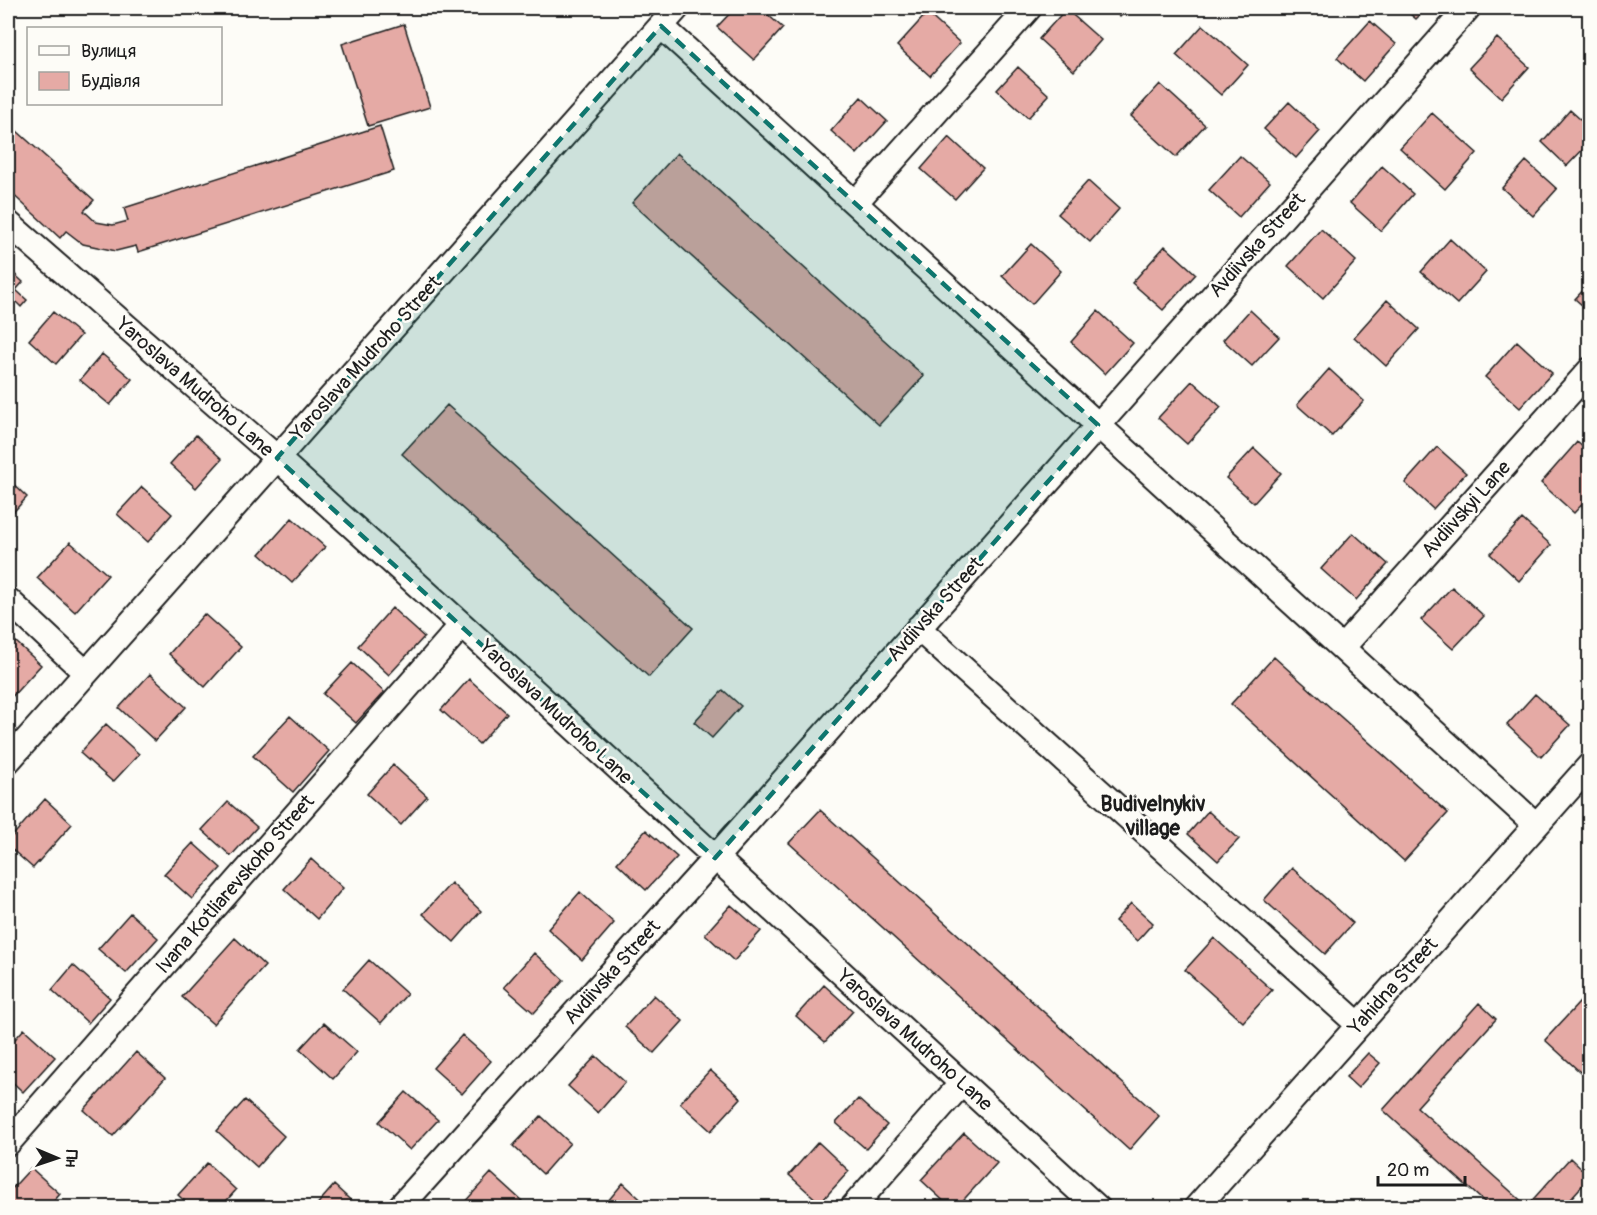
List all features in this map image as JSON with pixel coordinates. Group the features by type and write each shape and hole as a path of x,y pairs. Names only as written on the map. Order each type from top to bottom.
{"street":[{"name":"Yaroslava Mudroho Street","path":"8,761 677,8"},
{"path":"855,203 1029,8"},
{"name":"Avdiivska Street","path":"399,1208 715,858 1468,8"},
{"path":"661,26 1536,825"},
{"name":"Yaroslava Mudroho Lane","path":"8,224 277,458 462,625 1098,1208"},
{"name":"Avdiivskyi Lane","path":"1342,648 1590,370"},
{"path":"8,600 86,673"},
{"name":"Ivana Kotliarevskoho Street","path":"8,1143 462,625"},
{"path":"918,628 1359,1025"},
{"name":"Yahidna Street","path":"1196,1208 1590,765"},
{"path":"852,1208 962,1083"}],"highlighted area":[{"path":"661,26 1098,425 715,858 277,458"}],"building":[{"path":"735,8 760,8 783,28 754,60 717,27"},
{"path":"1110,8 1128,8 1120,17"},
{"path":"1403,8 1427,8 1416,19"},
{"path":"1066,9 1101,40 1074,71 1039,39"},
{"path":"927,13 960,43 930,76 897,46"},
{"path":"1370,21 1396,44 1363,81 1337,58"},
{"path":"404,24 430,107 368,126 342,44"},
{"path":"1203,25 1248,65 1221,95 1176,55"},
{"path":"1497,38 1529,67 1501,98 1469,68"},
{"path":"1018,67 1049,95 1028,118 997,90"},
{"path":"1160,84 1205,125 1176,157 1131,116"},
{"path":"861,97 887,121 857,154 831,131"},
{"path":"1289,102 1320,131 1296,158 1264,129"},
{"path":"1570,110 1590,128 1590,142 1567,166 1542,142"},
{"path":"1432,113 1477,153 1445,189 1400,148"},
{"path":"8,123 94,200 84,211 96,222 113,225 128,221 124,208 380,126 394,171 138,252 136,246 116,251 83,244 66,231 60,238 8,190"},
{"path":"949,137 983,168 955,199 921,169"},
{"path":"677,153 924,376 879,425 632,203"},
{"path":"1240,156 1270,182 1239,217 1209,190"},
{"path":"1526,161 1557,189 1533,216 1502,188"},
{"path":"1382,166 1413,194 1381,231 1350,203"},
{"path":"1088,181 1119,209 1090,242 1058,214"},
{"path":"1321,229 1356,261 1323,298 1288,266"},
{"path":"1450,239 1486,272 1457,304 1421,272"},
{"path":"1031,244 1061,271 1032,304 1002,276"},
{"path":"1165,246 1196,274 1163,310 1132,283"},
{"path":"8,268 23,282 16,290 27,300 21,307 15,301 8,309"},
{"path":"1590,283 1590,312 1575,299"},
{"path":"1387,300 1419,329 1386,366 1354,337"},
{"path":"1250,310 1279,337 1252,366 1223,340"},
{"path":"1098,311 1133,343 1105,374 1071,342"},
{"path":"53,312 81,335 56,364 29,340"},
{"path":"1517,341 1552,373 1520,408 1485,377"},
{"path":"102,354 132,379 110,405 80,380"},
{"path":"1329,369 1364,401 1332,436 1297,405"},
{"path":"1192,381 1221,407 1187,444 1158,418"},
{"path":"447,405 693,628 649,677 402,454"},
{"path":"196,435 222,459 196,488 170,464"},
{"path":"1577,442 1590,453 1590,496 1574,513 1541,483"},
{"path":"1437,447 1466,473 1433,509 1405,483"},
{"path":"1254,448 1281,473 1254,503 1226,478"},
{"path":"8,479 27,497 8,518"},
{"path":"142,487 172,514 148,542 117,514"},
{"path":"292,518 325,547 292,583 260,554"},
{"path":"1522,519 1551,545 1519,581 1490,554"},
{"path":"1353,533 1388,564 1356,600 1321,569"},
{"path":"70,542 108,575 75,612 37,578"},
{"path":"1452,587 1484,616 1453,649 1421,620"},
{"path":"392,608 424,637 389,675 358,646"},
{"path":"204,614 241,647 205,687 169,654"},
{"path":"15,641 41,665 9,700 8,650"},
{"path":"1274,657 1448,813 1404,861 1231,704"},
{"path":"352,663 384,692 356,723 323,694"},
{"path":"150,674 186,707 155,741 119,708"},
{"path":"469,679 507,713 479,744 441,710"},
{"path":"723,690 741,706 712,738 694,722"},
{"path":"1535,694 1570,725 1541,757 1507,725"},
{"path":"290,716 329,751 293,792 253,756"},
{"path":"106,724 139,754 113,782 80,753"},
{"path":"393,765 427,796 401,825 367,794"},
{"path":"45,799 72,824 33,868 8,846 8,841"},
{"path":"228,802 257,827 231,856 202,830"},
{"path":"820,810 1159,1116 1129,1150 789,843"},
{"path":"1208,811 1239,839 1218,861 1188,834"},
{"path":"646,830 677,857 646,890 617,863"},
{"path":"193,843 221,868 192,899 164,874"},
{"path":"311,859 343,888 317,919 284,889"},
{"path":"1292,868 1353,923 1325,954 1264,900"},
{"path":"451,883 481,911 454,942 423,914"},
{"path":"580,892 614,923 582,960 548,929"},
{"path":"1131,903 1153,923 1137,941 1115,921"},
{"path":"731,905 761,931 734,961 705,934"},
{"path":"130,913 158,938 126,973 98,949"},
{"path":"235,938 265,966 213,1024 182,997"},
{"path":"1214,938 1272,990 1243,1022 1185,970"},
{"path":"534,953 564,980 534,1013 504,987"},
{"path":"369,960 407,994 381,1023 343,989"},
{"path":"73,965 110,998 88,1023 52,990"},
{"path":"824,985 853,1011 825,1042 796,1016"},
{"path":"1590,991 1590,1081 1545,1040"},
{"path":"654,995 683,1021 654,1053 625,1027"},
{"path":"1479,1003 1496,1019 1417,1107 1527,1206 1570,1158 1590,1177 1562,1208 1491,1208 1383,1110"},
{"path":"324,1023 357,1052 333,1079 300,1049"},
{"path":"24,1029 55,1057 23,1092 8,1078 8,1047"},
{"path":"462,1035 491,1061 462,1094 433,1068"},
{"path":"136,1052 165,1078 113,1136 84,1110"},
{"path":"1368,1053 1380,1063 1358,1088 1346,1077"},
{"path":"596,1056 625,1082 598,1113 568,1086"},
{"path":"710,1070 741,1098 711,1131 680,1103"},
{"path":"406,1092 438,1120 410,1150 379,1122"},
{"path":"858,1099 887,1125 866,1149 836,1123"},
{"path":"245,1100 284,1136 257,1167 217,1131"},
{"path":"541,1116 570,1143 543,1174 513,1146"},
{"path":"964,1133 997,1163 956,1208 951,1208 921,1180"},
{"path":"818,1142 849,1171 820,1203 789,1175"},
{"path":"207,1163 236,1190 220,1208 192,1208 178,1195"},
{"path":"31,1168 60,1194 48,1208 8,1208 8,1193"},
{"path":"491,1173 522,1201 516,1208 462,1208 461,1206"},
{"path":"623,1183 650,1208 602,1208"},
{"path":"334,1185 359,1208 314,1208"}],"district":[{"name":"Budivelnykiv village","path":"1153,816"}]}
